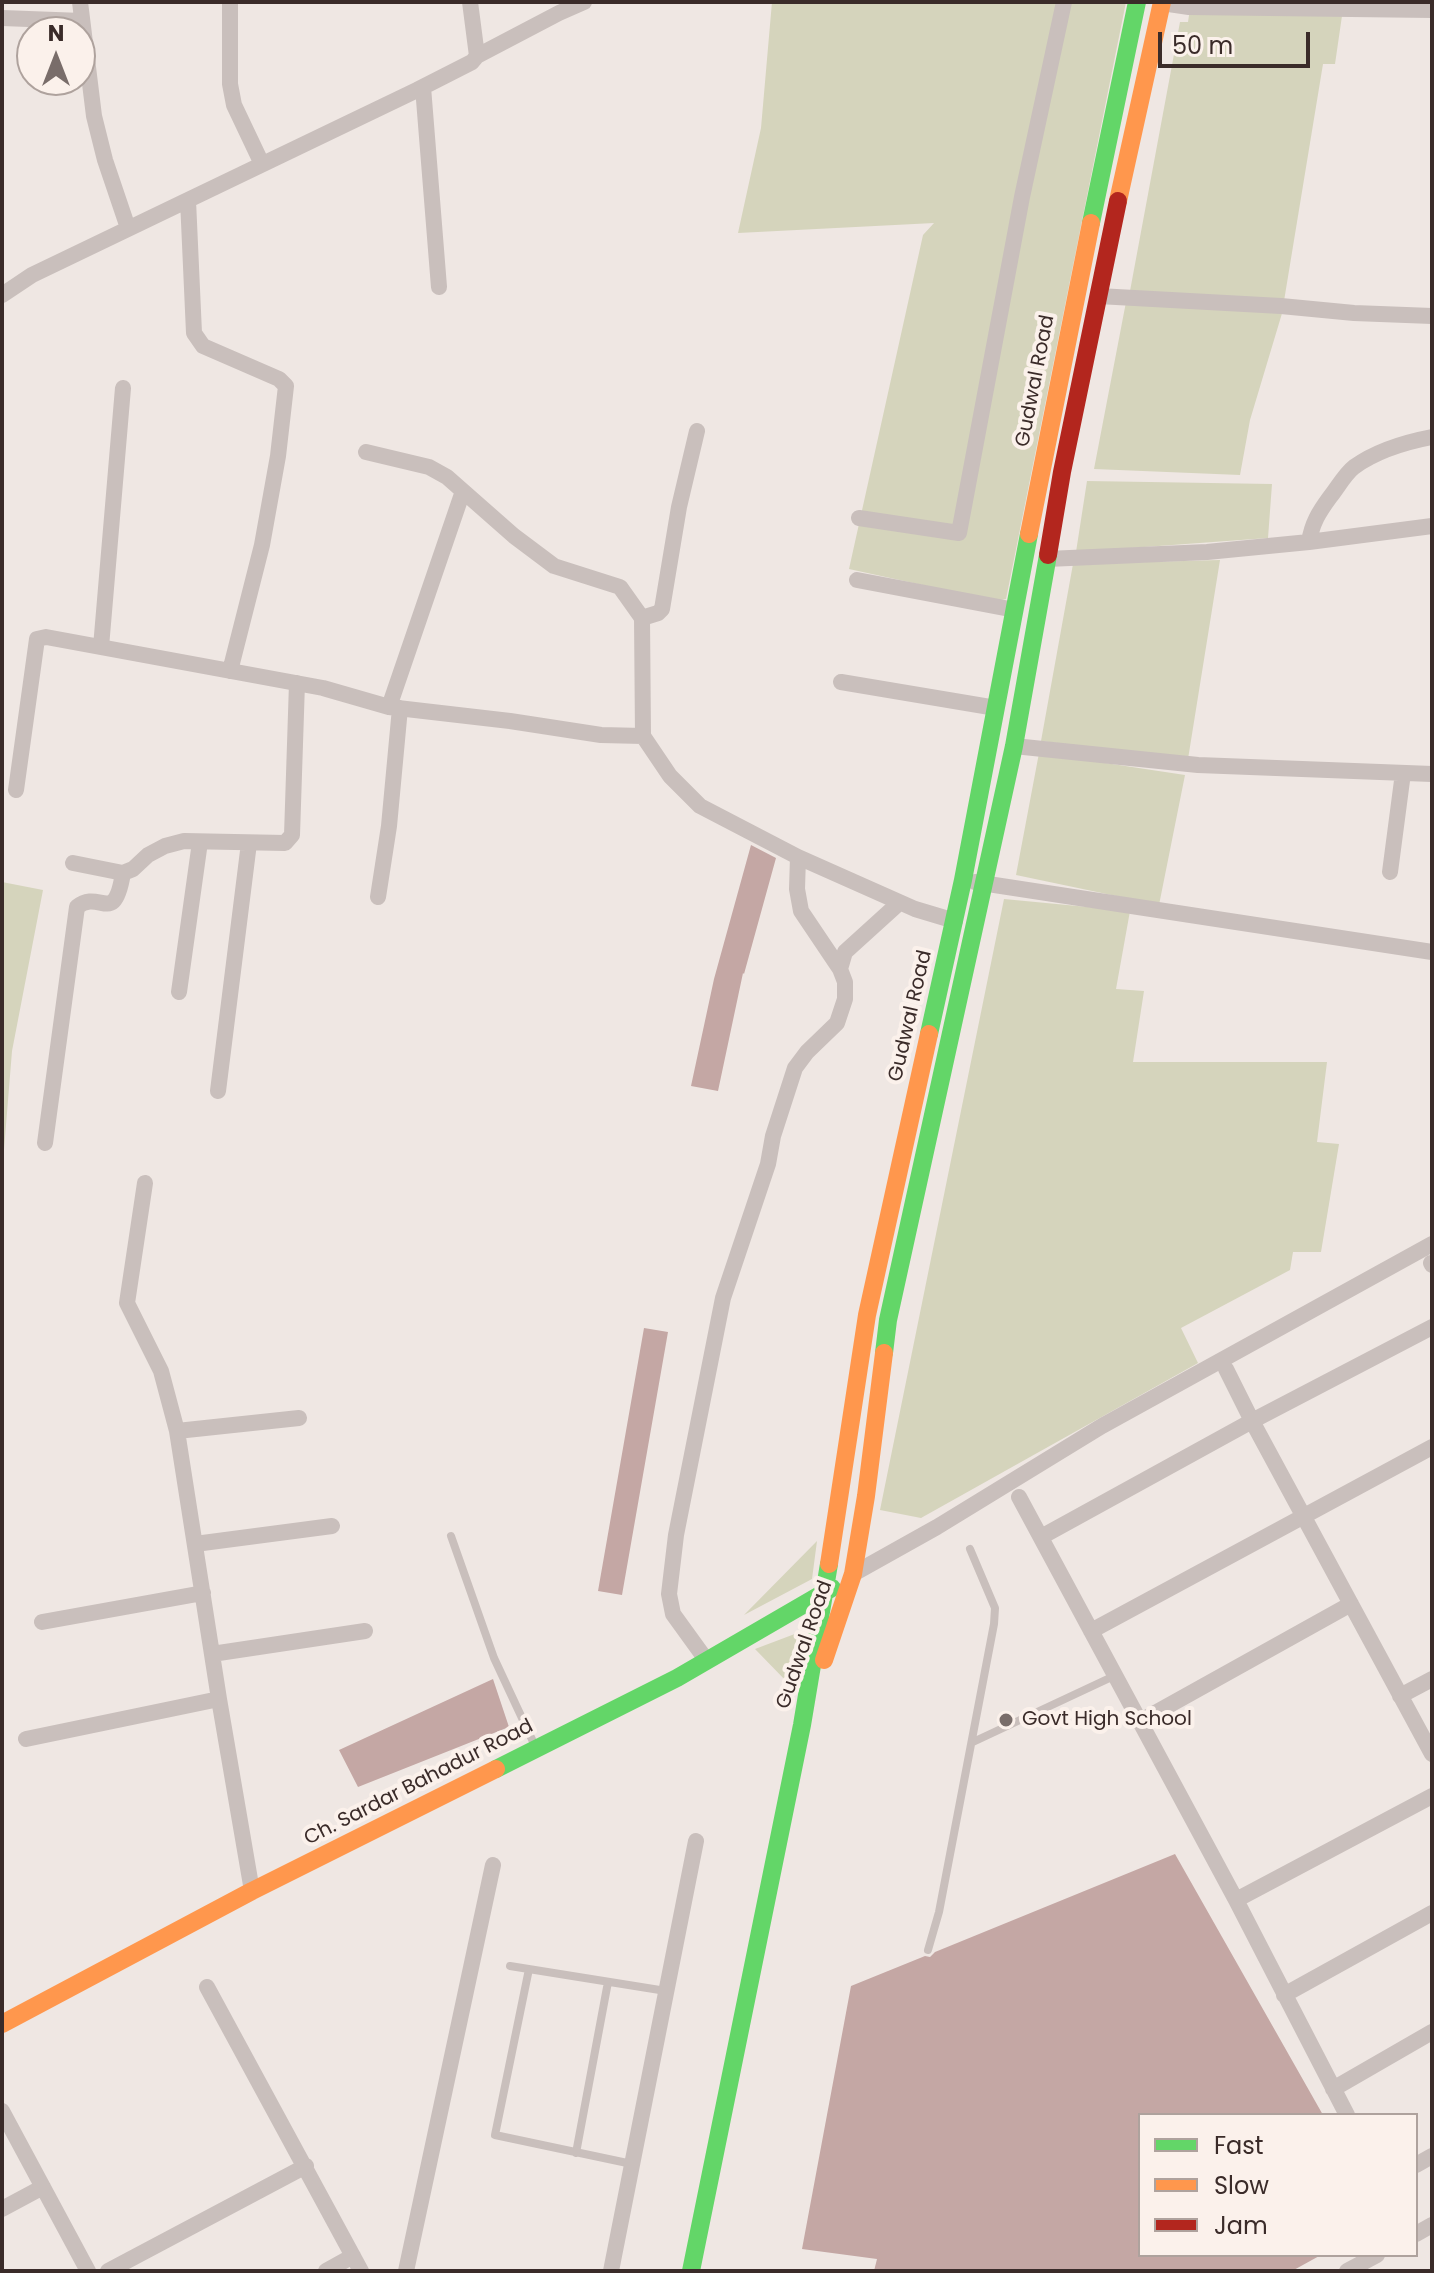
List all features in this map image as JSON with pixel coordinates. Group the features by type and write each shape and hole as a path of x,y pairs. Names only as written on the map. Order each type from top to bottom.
{"main road":[{"name":"Gudwal Road","path":"802,1725 867,1315 955,921 1056,390 1137,2"},
{"name":"Gudwal Road","path":"802,1725 853,1574 888,1320 1014,746 1062,472 1162,3"},
{"name":"Ch. Sardar Bahadur Road","path":"2,2024 252,1891 707,1661 853,1574"},
{"path":"691,2271 802,1725"}],"street":[{"path":"230,2 230,84 234,105 262,164"},
{"path":"470,2 477,56"},
{"path":"2,295 32,275 423,87 584,2"},
{"path":"859,518 959,533 1022,197 1064,2"},
{"path":"1162,3 1189,7 1406,6 1432,10"},
{"path":"423,87 439,287"},
{"path":"91,96 105,160 128,228"},
{"path":"188,200 194,333 203,346 279,379 286,386 278,456 262,545 230,671"},
{"path":"1098,296 1432,316"},
{"path":"101,647 123,388"},
{"path":"642,618 662,609 679,507 697,431"},
{"path":"1309,542 1311,526 1318,513 1352,468 1400,446 1432,437"},
{"path":"366,452 429,467 447,477 514,536 554,566 620,587 642,618 643,736 670,776 700,806 798,857 899,903 955,921"},
{"path":"378,897 389,826 395,708 463,491"},
{"path":"1047,559 1207,552 1432,526"},
{"path":"857,580 1015,610"},
{"path":"16,790 37,639 46,637 297,683 395,708 601,735 643,736"},
{"path":"841,682 996,708"},
{"path":"73,863 123,873 165,846 184,841 285,843 292,835 297,683"},
{"path":"1014,746 1198,765 1432,774"},
{"path":"1390,872 1403,773"},
{"path":"179,992 200,842"},
{"path":"218,1091 249,843"},
{"path":"707,1661 673,1614 669,1594 676,1535 723,1298 768,1164 773,1136 795,1068 837,1023 845,999 845,982 840,969 801,911 797,889 798,857"},
{"path":"45,1143 77,907 88,902 114,902 123,873"},
{"path":"963,880 1432,952"},
{"path":"840,969 845,952 899,903"},
{"path":"145,1183 127,1303 161,1371 177,1431 252,1891"},
{"path":"853,1574 937,1527 1102,1426 1432,1244"},
{"path":"1041,1537 1432,1327"},
{"path":"1226,1369 1432,1754"},
{"path":"177,1431 299,1418"},
{"path":"1091,1631 1432,1447"},
{"path":"1019,1497 1236,1900 1346,2113"},
{"path":"195,1544 332,1526"},
{"path":"42,1622 203,1593"},
{"path":"1139,1722 1351,1604"},
{"path":"212,1654 365,1631"},
{"path":"1400,1696 1432,1679"},
{"path":"26,1739 219,1699"},
{"path":"1236,1900 1432,1796"},
{"path":"611,2271 696,1841"},
{"path":"406,2271 493,1865"},
{"path":"1284,1995 1432,1913"},
{"path":"207,1987 357,2264 326,2271"},
{"path":"1333,2089 1432,2032"},
{"path":"2,2111 88,2271"},
{"path":"108,2271 306,2166"},
{"path":"2,2209 43,2187"},
{"path":"1347,2271 1373,2257"}],"lane":[{"path":"451,1536 494,1658 536,1748"},
{"path":"928,1950 939,1912 994,1624 995,1608 970,1549"},
{"path":"973,1742 1114,1676"},
{"path":"510,1966 666,1991"},
{"path":"529,1969 495,2135 632,2164"},
{"path":"576,2153 608,1982"}],"green space":[{"path":"772,2 1126,2 1006,599 996,601 849,569 923,235 934,223 738,233 761,128"},
{"path":"1191,2 1344,2 1335,64 1323,64 1284,301 1130,291 1180,22 1188,22"},
{"path":"1126,302 1283,310 1250,420 1240,475 1094,469"},
{"path":"1087,481 1272,484 1268,538 1076,552"},
{"path":"1220,560 1188,759 1041,741 1073,564"},
{"path":"1039,753 1185,775 1159,905 1016,875"},
{"path":"2,882 43,890 12,1051 3,1162"},
{"path":"1004,899 1130,911 1116,989 1144,991 1133,1062 1327,1062 1317,1142 1339,1144 1321,1252 1293,1252 1290,1270 1181,1328 1198,1363 921,1518 880,1510"},
{"path":"817,1541 812,1579 744,1615"},
{"path":"800,1632 788,1683 755,1649"}],"building":[{"path":"751,845 776,858 743,973 718,1091 691,1086 714,979"},
{"path":"644,1328 668,1332 622,1595 598,1591"},
{"path":"493,1679 509,1727 358,1787 339,1750"},
{"path":"1175,1854 1322,2113 1138,2113 1138,2257 1317,2257 1292,2271 874,2271 877,2259 802,2249 851,1986 925,1956 930,1957 935,1952"}],"traffic: fast":[{"path":"1091,223 1137,2"},
{"path":"929,1034 963,880 1029,534"},
{"path":"884,1353 888,1320 1014,746 1048,555"},
{"path":"691,2271 802,1725 829,1564"},
{"path":"496,1769 677,1678 832,1588"}],"traffic: slow":[{"path":"1118,201 1162,2"},
{"path":"1029,534 1091,223"},
{"path":"829,1564 867,1315 929,1034"},
{"path":"824,1660 853,1574 884,1353"},
{"path":"2,2024 252,1891 496,1769"}],"traffic: jam":[{"path":"1048,555 1118,201"}],"place":[{"name":"Govt High School","path":"1006,1720"}]}
